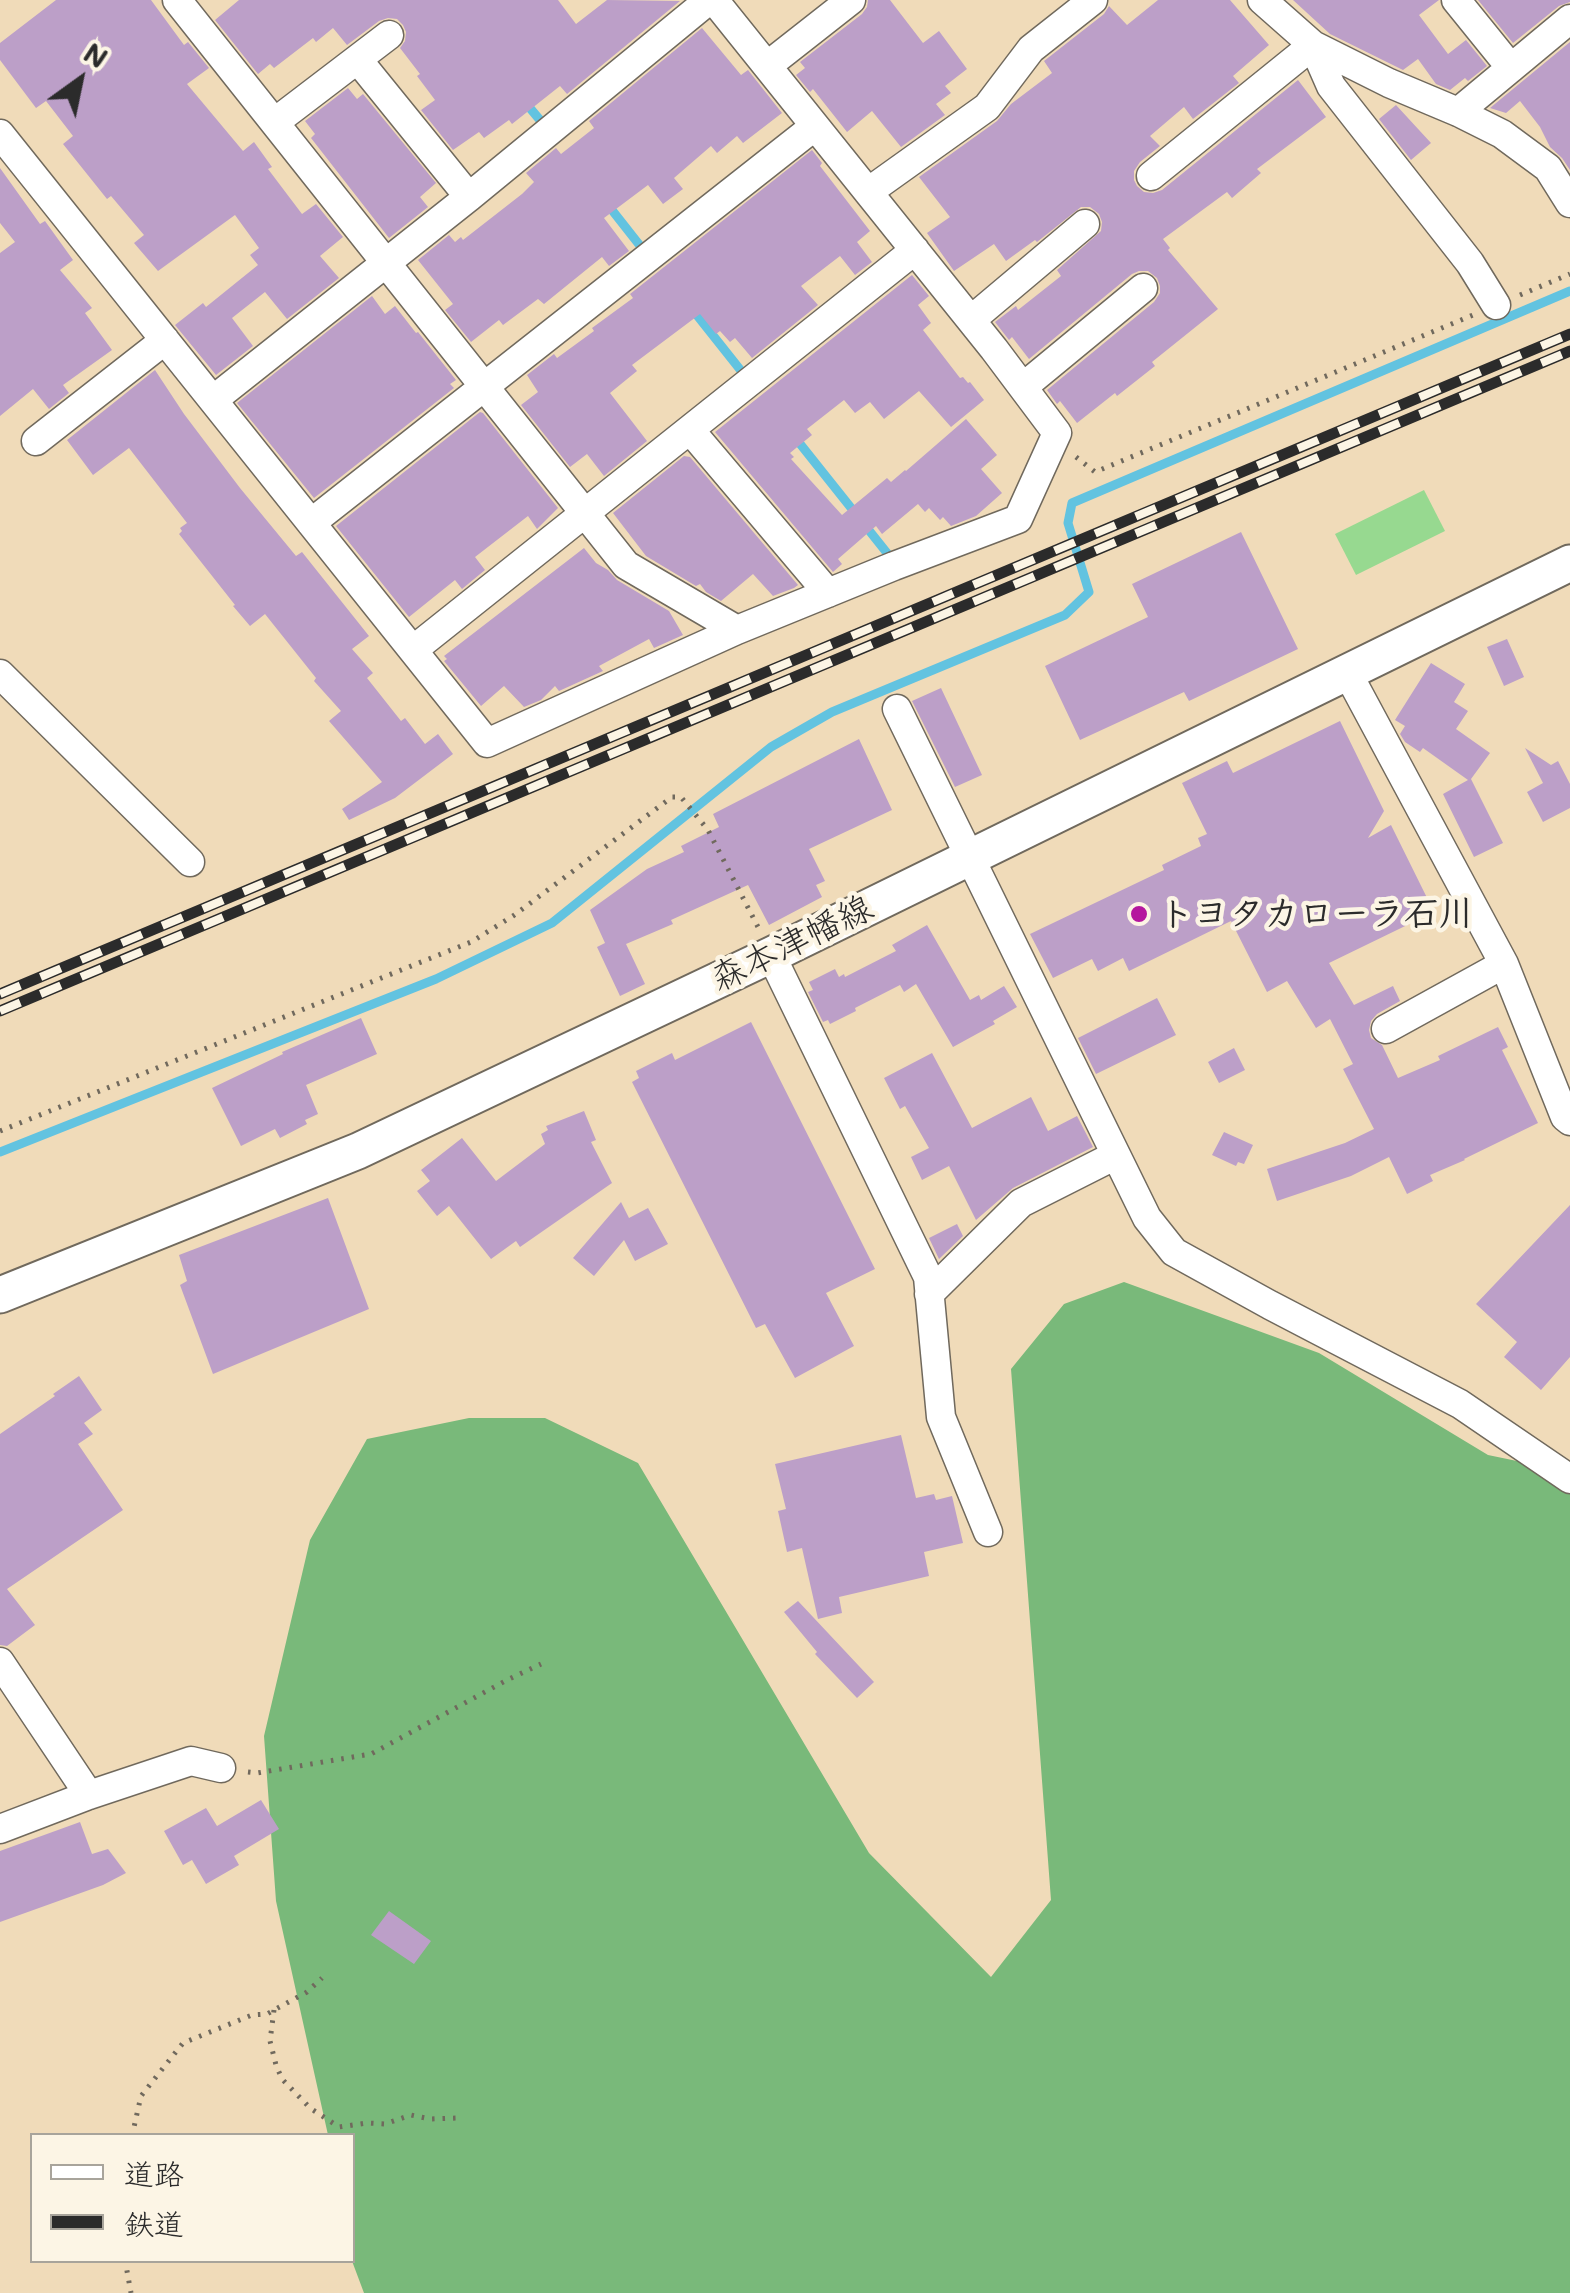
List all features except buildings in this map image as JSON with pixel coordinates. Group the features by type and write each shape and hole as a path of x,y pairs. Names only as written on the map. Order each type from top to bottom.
{"main road":[{"name":"森本津幡線","path":"0,1295 358,1150 771,954 1570,564"}],"street":[{"path":"177,0 626,565 737,630"},
{"path":"0,134 487,743 737,630 1018,520 1057,433 971,320 711,0 213,400"},
{"path":"767,66 850,0"},
{"path":"868,192 987,106 1031,49 1093,0"},
{"path":"1262,0 1314,45 1502,134 1548,168 1570,203"},
{"path":"1456,0 1510,68"},
{"path":"1458,112 1570,18"},
{"path":"274,122 389,35"},
{"path":"1151,176 1314,45"},
{"path":"1314,45 1331,86 1470,263 1496,305"},
{"path":"358,60 470,197"},
{"path":"311,523 815,126"},
{"path":"971,320 1085,224"},
{"path":"413,650 914,250"},
{"path":"1022,387 1143,288"},
{"path":"36,441 165,340"},
{"path":"690,430 828,593"},
{"path":"1347,672 1504,964 1570,1120"},
{"path":"0,674 190,862"},
{"path":"897,709 1147,1218 1174,1252 1460,1404 1570,1480"},
{"path":"771,954 928,1277 940,1418 988,1532"},
{"path":"1386,1029 1504,964"},
{"path":"930,1294 1022,1203 1116,1156"},
{"path":"0,1662 89,1795"},
{"path":"0,1830 190,1761 221,1768"}],"path":[{"path":"1054,440 1095,472 1570,274"},
{"path":"0,1131 471,942 513,916 672,797 682,796 704,825 771,954"},
{"path":"221,1768 257,1773 371,1754 541,1664"},
{"path":"133,2133 141,2096 183,2043 252,2014 267,2014 307,1992 322,1978"},
{"path":"274,2010 270,2042 282,2079 310,2108 339,2127 385,2124 411,2115 458,2118"},
{"path":"126,2263 131,2293"}],"green space":[{"path":"1424,490 1445,531 1356,575 1335,534"},
{"path":"1124,1282 1319,1353 1488,1455 1570,1472 1570,2293 364,2293 353,2263 355,2133 328,2133 276,1901 264,1736 310,1540 367,1439 469,1418 545,1418 638,1463 869,1853 991,1977 1051,1900 1011,1369 1064,1304"}],"waterway":[{"path":"524,101 545,126"},
{"path":"608,205 645,252"},
{"path":"0,1152 436,979 552,923 771,747 832,712 1065,615 1089,592 1068,523 1072,503 1570,291"},
{"path":"692,309 746,377"},
{"path":"793,435 891,558"}],"railway":[{"path":"0,994 1570,334"},
{"path":"0,1011 1570,351"}],"place":[{"name":"トヨタカローラ石川","path":"1139,914"}]}
